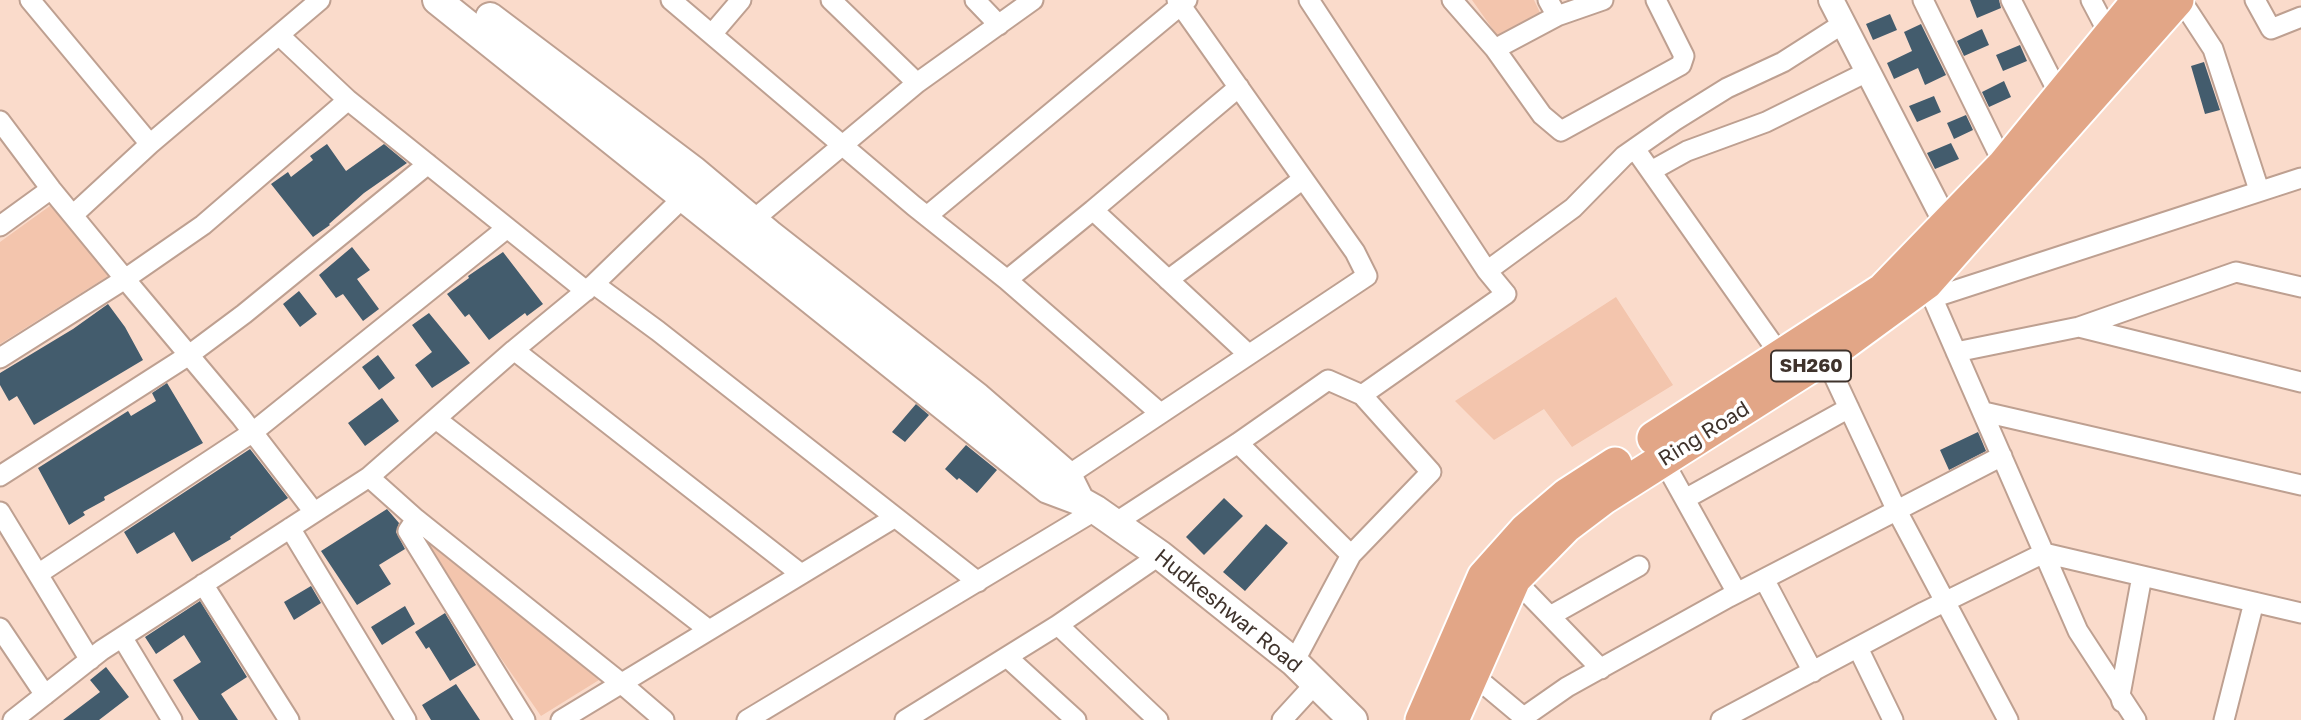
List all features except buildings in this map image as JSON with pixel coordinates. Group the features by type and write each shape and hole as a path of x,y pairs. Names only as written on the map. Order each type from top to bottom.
{"highway":[{"name":"Ring Road","path":"1422,720 1484,577 1526,530 1567,495 1882,290 2004,165 2139,0"},
{"name":"Ring Road","path":"1452,720 1514,579 1566,526 1603,498 1929,291 2179,0"}],"main road":[{"path":"437,0 694,188"},
{"path":"482,4 745,229 977,397 1058,482 1097,511"},
{"name":"Hudkeshwar Road","path":"1097,511 1160,555 1294,662 1314,685 1353,720"}],"street":[{"path":"30,0 150,144"},
{"path":"72,215 150,144 320,0"},
{"path":"671,0 1007,280 1160,413"},
{"path":"712,34 741,0"},
{"path":"831,0 917,83"},
{"path":"975,0 999,25"},
{"path":"745,229 917,83 1033,0"},
{"path":"1309,0 1487,271 1506,294 1362,394"},
{"path":"1452,0 1495,49 1542,115 1561,131 1681,65 1684,56 1656,0"},
{"path":"1495,49 1552,8 1602,0"},
{"path":"1831,0 1946,223"},
{"path":"1923,0 2004,165"},
{"path":"2011,0 2060,96"},
{"path":"2091,0 2110,36"},
{"path":"2179,0 2213,49 2259,190"},
{"path":"2255,0 2271,29 2301,17"},
{"path":"927,216 1181,2 1354,252 1367,276 1058,482"},
{"path":"1487,271 1573,208 1635,149 1674,121 1717,94 1783,62 1844,23"},
{"path":"280,36 348,100 507,228 590,288 669,340 978,582"},
{"path":"1651,171 1687,151 1766,122 1869,71"},
{"path":"1007,280 1239,87"},
{"path":"0,358 125,279 203,225 348,100"},
{"path":"0,121 51,189 253,432 314,512"},
{"path":"1635,149 1781,356"},
{"path":"0,476 189,355 244,314 428,164"},
{"path":"2136,720 2078,631 1929,291 2301,178"},
{"path":"1168,280 1303,179"},
{"path":"13,720 122,637 369,477 514,350 590,288 694,188"},
{"path":"0,226 51,189"},
{"path":"1093,210 1248,354"},
{"path":"38,574 253,432 507,228"},
{"path":"1956,352 2079,327 2236,272 2301,287"},
{"path":"2079,327 2301,382"},
{"path":"514,350 801,574"},
{"path":"1825,357 1897,510 2008,720"},
{"path":"747,720 1097,511 1238,443 1328,380 1362,394 1431,472 1351,555 1294,662"},
{"path":"1685,499 1849,408"},
{"path":"1984,412 2301,485"},
{"path":"436,419 709,630"},
{"path":"1238,443 1351,555"},
{"path":"1472,674 1525,719 1567,687 1737,593 2002,456"},
{"path":"1663,460 1737,593"},
{"path":"369,477 416,519 621,683 663,720"},
{"path":"0,512 90,660"},
{"path":"561,720 894,518"},
{"path":"416,519 408,531 525,720"},
{"path":"290,528 406,720"},
{"path":"1721,720 2044,553 2301,613"},
{"path":"905,720 1058,625 1160,555"},
{"path":"1550,616 1639,566"},
{"path":"2125,720 2120,695 2143,576"},
{"path":"1514,579 1601,669"},
{"path":"1764,579 1813,672"},
{"path":"203,584 289,720"},
{"path":"2224,720 2254,602"},
{"path":"1058,625 1158,720"},
{"path":"0,628 45,695"},
{"path":"122,637 172,720"},
{"path":"1858,648 1893,720"},
{"path":"1007,657 1076,720"},
{"path":"1282,720 1314,685"}],"shaded area":[{"path":"1472,0 1534,0 1543,19 1499,38"},
{"path":"54,203 113,273 0,344 0,242"},
{"path":"1616,297 1673,385 1572,447 1544,409 1494,440 1455,401"},
{"path":"432,537 599,680 541,716 421,543"}]}
